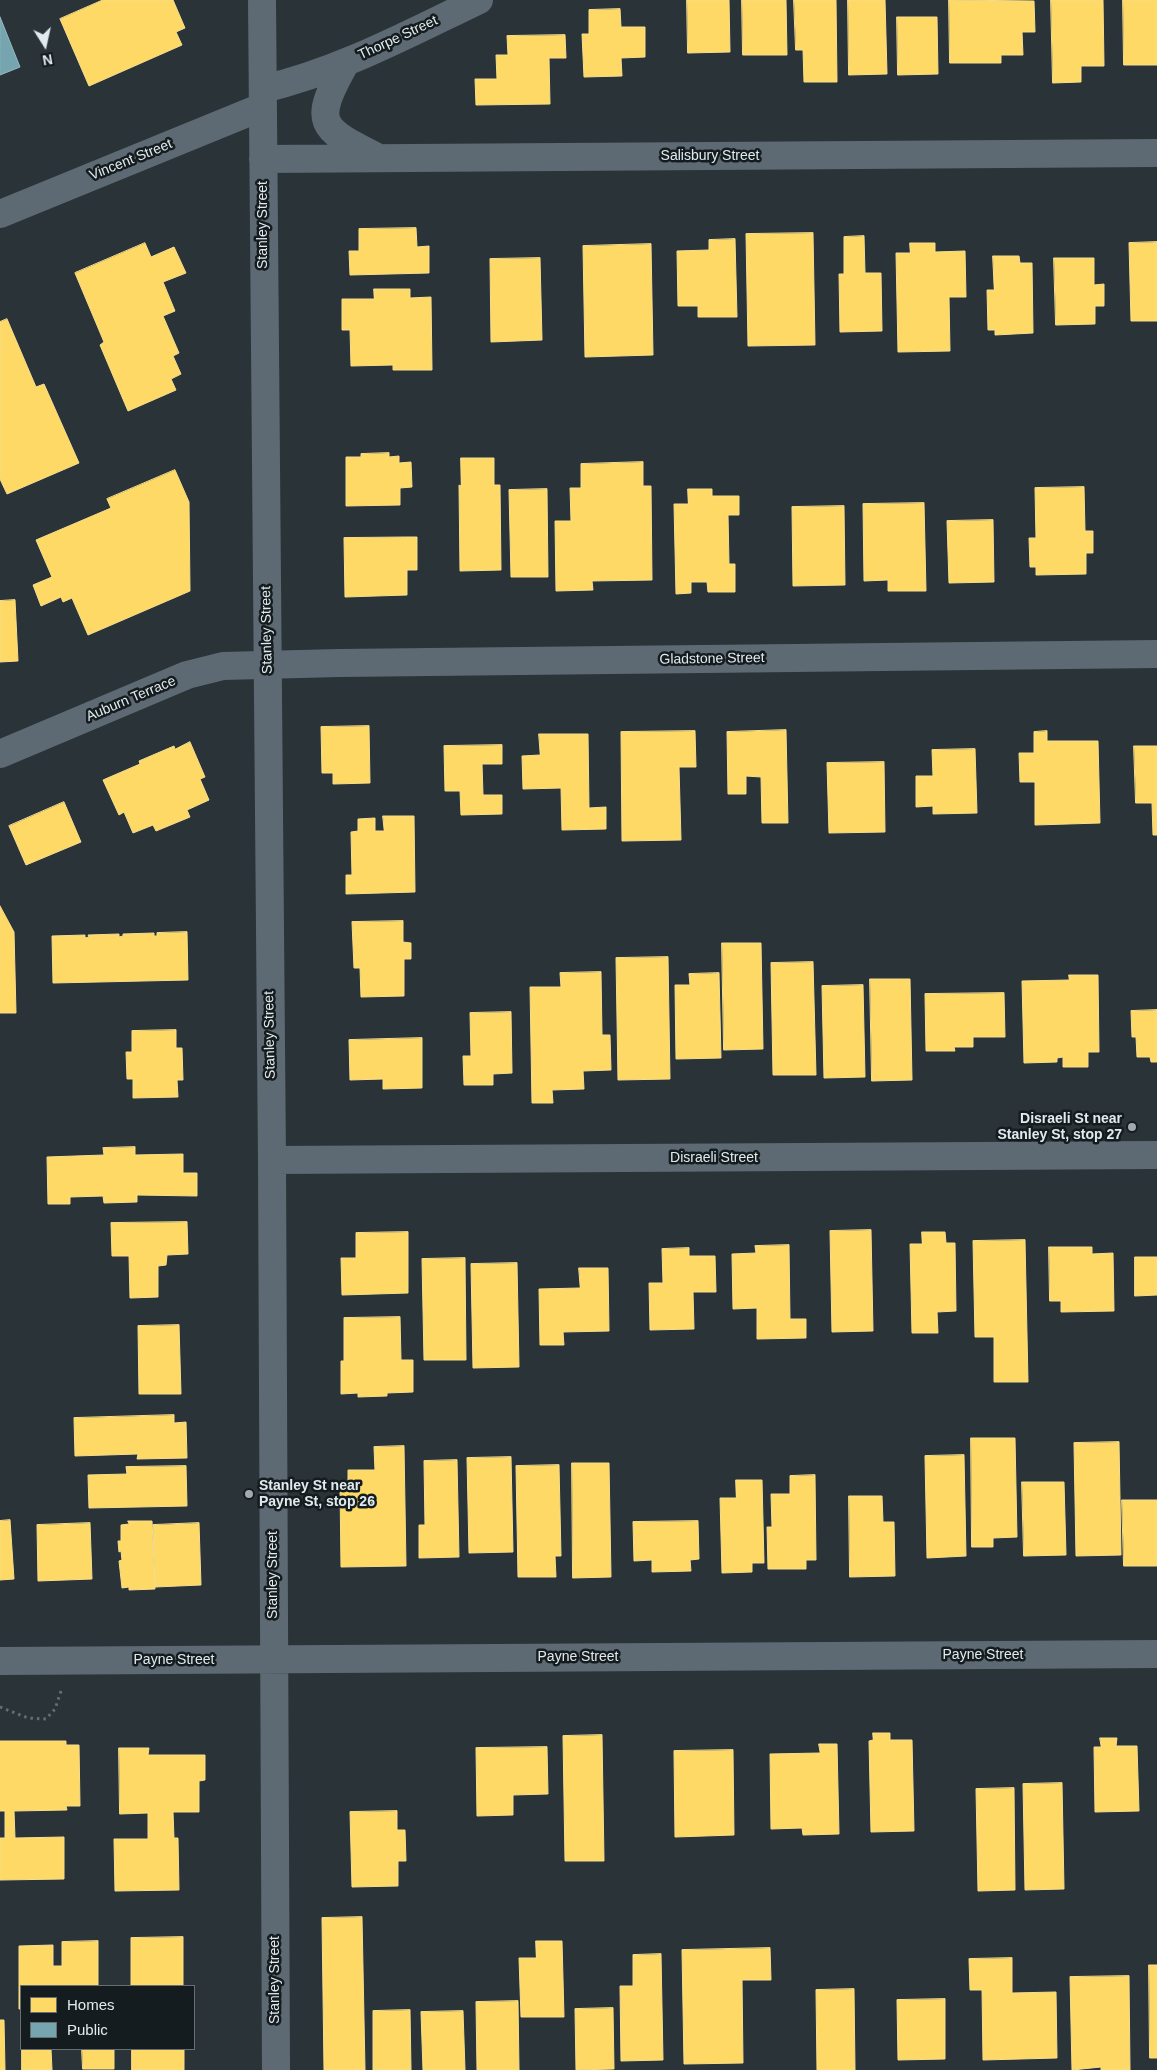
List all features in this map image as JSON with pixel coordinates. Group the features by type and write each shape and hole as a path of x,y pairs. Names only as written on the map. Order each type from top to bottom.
{"street":[{"name":"Stanley Street","path":"262,0 272,1160 276,2070"},
{"name":"Thorpe Street","path":"263,98 299,81 345,64 479,0"},
{"name":"Thorpe Street","path":"345,64 327,96 326,119 330,127 341,138 381,158"},
{"name":"Vincent Street","path":"0,214 263,98"},
{"name":"Salisbury Street","path":"263,159 1157,153"},
{"name":"Gladstone Street","path":"267,664 1157,654"},
{"name":"Auburn Terrace","path":"0,754 179,678 223,666 267,664"},
{"name":"Disraeli Street","path":"272,1160 1157,1155"},
{"name":"Payne Street","path":"0,1661 1157,1654"}],"path":[{"path":"0,1707 28,1718 41,1719 49,1717 55,1709 60,1696 64,1661"}],"building: Homes":[{"path":"103,0 173,0 185,28 176,32 182,45 89,86 60,19"},
{"path":"687,0 729,0 730,52 688,53"},
{"path":"742,0 786,0 787,55 743,55"},
{"path":"794,0 836,0 837,82 804,82 803,50 796,50"},
{"path":"848,0 885,0 887,74 849,75"},
{"path":"949,0 1034,1 1035,32 1022,32 1023,55 1001,55 1001,63 950,63"},
{"path":"1051,0 1103,0 1104,66 1081,66 1081,82 1053,83"},
{"path":"1123,0 1157,0 1157,65 1124,65"},
{"path":"620,9 621,27 645,27 645,57 621,58 622,76 584,77 582,34 589,34 589,10"},
{"path":"897,17 937,17 938,74 898,75"},
{"path":"565,35 566,58 549,58 550,104 476,105 475,79 497,79 496,55 508,55 507,36"},
{"path":"416,228 417,247 429,246 429,273 350,275 349,251 359,251 359,229"},
{"path":"813,233 815,345 748,346 746,234"},
{"path":"864,236 865,273 881,273 882,331 840,332 839,274 844,274 844,237"},
{"path":"735,239 737,317 698,317 698,306 678,306 677,251 709,250 709,240"},
{"path":"1157,242 1157,321 1131,321 1129,243"},
{"path":"145,243 151,257 174,247 186,273 163,282 175,311 163,316 179,353 173,356 181,374 171,379 176,390 128,411 100,345 104,342 75,273"},
{"path":"910,243 935,243 935,252 965,251 966,297 949,297 950,351 898,352 896,253 910,253"},
{"path":"651,244 653,355 585,357 583,246"},
{"path":"993,256 1019,256 1020,263 1032,263 1033,333 995,335 995,330 988,330 987,290 994,290"},
{"path":"540,258 542,340 491,342 490,259"},
{"path":"1054,258 1094,258 1094,285 1104,284 1104,306 1095,306 1095,324 1056,325"},
{"path":"374,289 410,289 410,298 431,297 432,370 393,370 393,365 351,366 350,330 342,330 342,299 374,299"},
{"path":"7,319 36,387 44,384 79,463 7,494 0,479 0,322"},
{"path":"389,453 389,457 399,456 399,463 411,462 412,487 400,488 400,505 346,506 346,457 361,457 361,454"},
{"path":"461,458 494,458 494,485 500,485 501,570 460,571 459,485 461,486"},
{"path":"643,462 643,486 651,486 652,580 592,581 593,590 556,591 555,521 571,521 570,488 581,488 581,464"},
{"path":"175,470 189,502 190,591 88,635 72,598 63,602 61,597 41,606 33,585 52,577 36,540 111,508 107,499"},
{"path":"1084,487 1085,531 1093,531 1093,553 1086,553 1086,574 1036,575 1036,567 1030,567 1029,538 1036,538 1035,488"},
{"path":"547,489 548,577 511,577 509,490"},
{"path":"688,489 712,489 712,496 739,496 739,515 728,515 729,564 735,564 735,592 708,592 707,582 691,582 691,593 676,594 674,504 688,504"},
{"path":"924,503 926,591 888,591 888,580 864,581 863,504"},
{"path":"844,506 845,585 793,586 792,507"},
{"path":"993,520 994,582 949,583 947,521"},
{"path":"417,537 417,570 407,570 407,595 345,597 344,538"},
{"path":"15,600 18,661 0,662 0,601"},
{"path":"369,726 370,783 333,784 333,773 322,773 321,727"},
{"path":"786,730 788,823 762,823 761,777 746,776 746,794 728,794 727,732"},
{"path":"695,731 696,767 679,767 681,840 622,841 621,732"},
{"path":"1047,731 1047,741 1098,741 1100,823 1035,825 1035,782 1020,782 1019,753 1034,753 1034,732"},
{"path":"539,734 588,734 589,808 606,807 606,829 562,830 561,788 523,789 522,756 540,755"},
{"path":"190,742 205,777 200,779 209,800 187,810 190,817 156,831 153,825 133,833 124,812 119,815 103,780 140,764 139,761 174,746 175,749"},
{"path":"502,745 502,764 482,764 483,795 502,795 502,814 461,815 460,791 445,791 444,746"},
{"path":"1134,746 1157,746 1157,835 1153,835 1152,803 1136,803"},
{"path":"975,749 977,813 933,814 933,806 916,807 916,776 933,776 932,750"},
{"path":"884,762 885,832 829,833 827,763"},
{"path":"64,802 81,842 26,865 9,826"},
{"path":"383,816 414,816 415,892 346,894 346,875 352,875 351,832 358,831 358,819 375,818 375,831 384,831"},
{"path":"0,906 14,932 16,1013 0,1013"},
{"path":"403,921 403,942 411,943 411,959 404,959 404,996 361,997 360,968 354,968 352,922"},
{"path":"187,932 188,980 53,983 52,936 85,935 85,938 89,937 88,935 119,934 119,937 123,936 123,934 154,933 154,936 157,936 157,933"},
{"path":"722,943 761,943 763,1049 724,1050"},
{"path":"668,957 670,1079 618,1080 616,958"},
{"path":"813,962 816,1075 773,1075 771,963"},
{"path":"601,972 602,1035 610,1035 611,1070 583,1071 584,1089 552,1090 553,1103 532,1103 530,987 561,987 560,973"},
{"path":"719,973 721,1058 676,1059 675,985 690,985 689,974"},
{"path":"1069,975 1098,975 1099,1052 1088,1052 1088,1067 1063,1067 1063,1057 1057,1058 1057,1062 1024,1063 1022,981 1069,980"},
{"path":"870,979 910,979 912,1080 872,1081"},
{"path":"863,985 865,1077 824,1078 822,986"},
{"path":"1004,993 1005,1037 973,1037 973,1047 954,1047 955,1051 926,1051 925,994"},
{"path":"1157,1010 1157,1062 1151,1062 1150,1057 1137,1057 1136,1037 1132,1037 1131,1011"},
{"path":"511,1012 512,1073 493,1074 493,1085 464,1085 463,1056 471,1056 470,1013"},
{"path":"176,1030 176,1048 182,1048 183,1080 177,1080 178,1097 133,1098 133,1079 127,1079 126,1052 132,1052 132,1031"},
{"path":"422,1038 422,1088 383,1089 383,1079 350,1080 349,1040"},
{"path":"135,1147 135,1155 183,1154 183,1173 197,1173 197,1196 137,1195 137,1202 104,1203 103,1196 70,1197 70,1204 48,1204 47,1157 104,1155 103,1148"},
{"path":"187,1222 188,1254 167,1255 166,1265 158,1266 158,1297 130,1298 129,1256 112,1256 111,1223"},
{"path":"871,1230 873,1331 832,1332 830,1231"},
{"path":"408,1232 408,1293 342,1295 341,1258 356,1258 356,1233"},
{"path":"922,1232 945,1232 946,1243 955,1243 956,1311 937,1312 938,1333 912,1333 910,1244 922,1244"},
{"path":"1025,1240 1028,1382 994,1382 994,1337 975,1337 973,1241"},
{"path":"789,1245 790,1319 806,1319 806,1338 757,1339 757,1308 733,1309 732,1254 756,1253 755,1246"},
{"path":"1049,1247 1092,1247 1092,1254 1113,1253 1114,1311 1061,1312 1061,1301 1050,1301"},
{"path":"689,1248 689,1256 715,1256 716,1292 693,1292 694,1329 650,1330 649,1283 663,1283 662,1249"},
{"path":"1135,1257 1157,1257 1157,1295 1135,1296"},
{"path":"465,1258 466,1360 424,1360 422,1259"},
{"path":"517,1263 519,1367 473,1368 471,1264"},
{"path":"579,1268 608,1268 609,1331 563,1332 564,1345 540,1345 539,1289 580,1288"},
{"path":"400,1317 401,1360 413,1360 413,1392 387,1393 387,1396 358,1397 358,1393 341,1394 341,1361 344,1361 344,1318"},
{"path":"179,1325 181,1394 139,1394 138,1326"},
{"path":"174,1415 174,1423 186,1422 187,1458 137,1459 138,1454 75,1456 74,1418"},
{"path":"971,1438 1015,1438 1017,1537 993,1538 993,1547 972,1547"},
{"path":"1119,1442 1121,1555 1076,1556 1074,1443"},
{"path":"404,1446 406,1566 341,1567 340,1487 348,1487 348,1470 375,1470 374,1447"},
{"path":"964,1455 966,1556 927,1558 925,1456"},
{"path":"511,1457 513,1552 469,1553 467,1458"},
{"path":"457,1460 459,1557 419,1558 419,1525 425,1525 424,1461"},
{"path":"572,1463 609,1463 611,1577 573,1578"},
{"path":"559,1465 561,1556 555,1556 556,1577 518,1577 516,1466"},
{"path":"186,1466 187,1506 89,1508 88,1475 127,1474 126,1467"},
{"path":"815,1475 816,1560 806,1560 806,1569 768,1569 767,1527 772,1527 771,1494 790,1494 790,1476"},
{"path":"736,1480 762,1480 764,1563 752,1563 752,1572 722,1573 720,1498 736,1498"},
{"path":"1022,1482 1064,1482 1066,1555 1024,1556"},
{"path":"849,1496 882,1496 883,1522 894,1522 895,1576 850,1577"},
{"path":"1122,1500 1157,1500 1157,1566 1124,1566"},
{"path":"10,1520 14,1579 0,1580 0,1521"},
{"path":"128,1521 152,1521 155,1589 129,1590 129,1587 122,1588 119,1561 122,1560 118,1541 121,1541 121,1525 129,1524"},
{"path":"698,1521 699,1559 690,1560 691,1571 652,1572 652,1560 634,1561 633,1522"},
{"path":"90,1523 92,1579 38,1581 37,1525"},
{"path":"199,1523 201,1585 155,1587 153,1525"},
{"path":"873,1733 890,1733 890,1740 912,1740 914,1831 871,1832 869,1741 873,1740"},
{"path":"602,1735 604,1861 565,1861 563,1736"},
{"path":"1100,1738 1117,1738 1116,1746 1137,1746 1139,1811 1095,1812 1094,1747 1101,1747"},
{"path":"0,1741 66,1741 66,1745 79,1745 80,1806 66,1806 67,1810 14,1811 15,1838 64,1837 64,1879 0,1880 0,1838 5,1838 5,1811 0,1811"},
{"path":"819,1744 837,1744 839,1834 803,1835 802,1828 771,1829 770,1754 820,1753"},
{"path":"547,1747 548,1794 513,1795 513,1815 477,1816 476,1748"},
{"path":"119,1748 149,1748 148,1755 205,1755 205,1780 199,1781 199,1812 173,1812 174,1838 178,1838 179,1890 115,1891 114,1839 148,1839 148,1813 120,1814"},
{"path":"733,1750 734,1835 675,1837 674,1751"},
{"path":"1062,1783 1064,1889 1025,1890 1023,1784"},
{"path":"1014,1788 1015,1890 978,1891 976,1789"},
{"path":"397,1811 397,1830 405,1830 406,1861 398,1861 398,1886 352,1887 350,1812"},
{"path":"362,1917 365,2070 324,2070 322,1918"},
{"path":"183,1937 183,1985 131,1985 131,1938"},
{"path":"98,1941 98,1985 20,1985 19,2009 19,1946 53,1945 53,1966 62,1966 62,1942"},
{"path":"536,1941 562,1941 564,2017 521,2017 519,1958 536,1958"},
{"path":"770,1948 771,1980 742,1980 743,2063 684,2064 682,1950"},
{"path":"661,1954 663,2060 621,2061 620,1986 633,1986 633,1955"},
{"path":"1012,1958 1012,1993 1056,1992 1057,2058 983,2060 982,1990 970,1990 969,1959"},
{"path":"1149,1965 1157,1965 1157,2058 1150,2058"},
{"path":"1129,1976 1130,2070 1101,2070 1101,2067 1072,2070 1070,1977"},
{"path":"854,1989 855,2070 817,2070 816,1990"},
{"path":"945,1999 945,2059 898,2060 897,2000"},
{"path":"518,2001 519,2070 477,2070 476,2002"},
{"path":"613,2008 614,2069 576,2070 575,2009"},
{"path":"410,2010 411,2070 373,2070 373,2011"},
{"path":"463,2011 465,2070 423,2070 421,2012"},
{"path":"0,2020 4,2020 5,2070 0,2070"},
{"path":"22,2050 51,2050 52,2070 22,2070"},
{"path":"82,2050 114,2050 114,2069 83,2069"},
{"path":"132,2050 184,2050 184,2070 132,2070"}],"building: Public":[{"path":"0,17 20,67 0,75"}],"place":[{"name":"Disraeli St near Stanley St, stop 27","path":"1132,1127"},
{"name":"Stanley St near Payne St, stop 26","path":"249,1494"}]}
